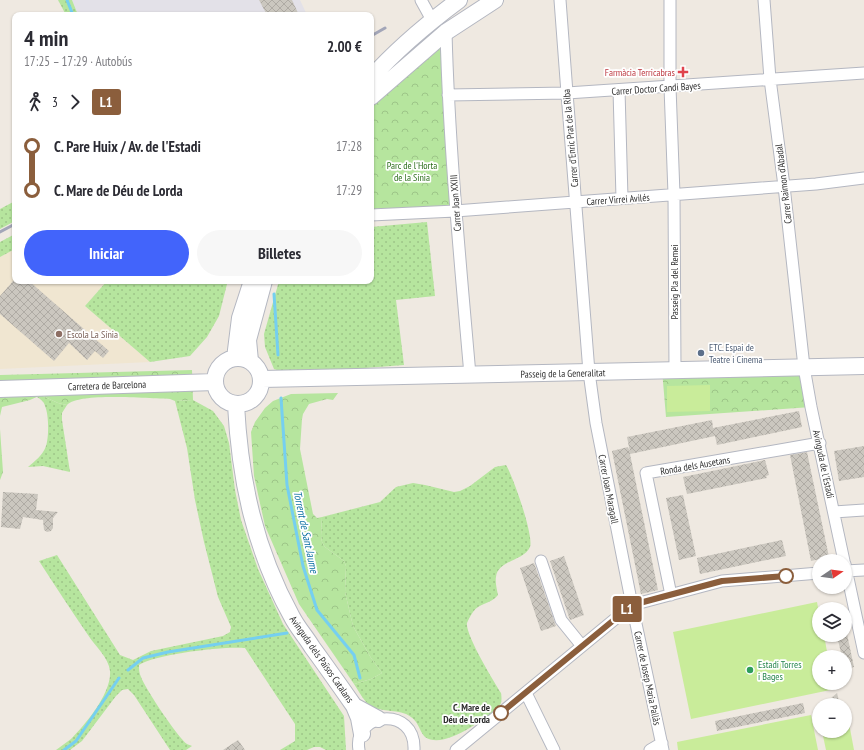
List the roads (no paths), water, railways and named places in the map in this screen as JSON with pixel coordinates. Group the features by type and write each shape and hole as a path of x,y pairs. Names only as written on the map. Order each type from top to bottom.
{"street":[{"path":"421,0 432,20"},
{"path":"374,75 432,20 459,0"},
{"path":"374,94 446,32 495,0"},
{"name":"Carrer d'Enric Prat de la Riba","path":"560,0 566,93 589,372"},
{"name":"Passeig Pla del Remei","path":"670,0 670,87 674,194 674,370"},
{"name":"Carrer Raimon d'Abadal","path":"764,0 770,80 784,186 804,367"},
{"name":"Carrer Joan XXIII","path":"446,32 455,211 470,375"},
{"name":"Carrer Doctor Candi Bayes","path":"448,95 566,93 864,73"},
{"path":"619,90 622,198"},
{"name":"Carrer Virrei Avilés","path":"374,215 455,211 576,202 784,186 864,178"},
{"path":"242,359 240,318 251,284"},
{"path":"242,359 263,284"},
{"path":"242,359 256,366 260,372 262,380 261,388 252,401 236,405 224,400 216,388 215,382 218,369 228,360 242,359"},
{"name":"Passeig de la Generalitat","path":"262,380 864,366"},
{"name":"Avinguda de l'Estadi","path":"804,367 842,554"},
{"name":"Carrer Joan Maragall","path":"589,372 596,423 632,605"},
{"name":"Carretera de Barcelona","path":"0,388 215,382"},
{"name":"Avinguda dels Països Catalans","path":"236,405 241,461 247,497 261,550 292,618 354,706 359,718 362,734"},
{"name":"Ronda dels Ausetans","path":"672,595 646,473 820,443"},
{"path":"834,512 864,510"},
{"path":"541,561 561,620 582,646"},
{"path":"852,568 864,570"},
{"path":"456,750 632,605 722,581 812,574"},
{"name":"Avinguda de l'Estadi","path":"851,594 864,653"},
{"name":"Carrer de Josep Maria Pallàs","path":"632,605 663,746"},
{"path":"526,693 554,750"},
{"name":"Avinguda dels Països Catalans","path":"354,706 378,720"},
{"path":"360,750 360,740 362,734 371,723 378,720 391,719 404,724 410,731 414,750"},
{"path":"650,750 663,746"}],"waterway":[{"name":"Torrent de Sant Jaume","path":"67,0 72,12"},
{"name":"Torrent de Sant Jaume","path":"274,294 278,355"},
{"name":"Torrent de Sant Jaume","path":"281,398 287,485 303,566 317,610 354,655 360,678"},
{"path":"128,670 143,658 168,652 287,633"},
{"path":"64,750 76,741 119,678"}],"railway":[{"path":"374,34 385,28"},
{"path":"0,232 12,226"}],"place":[{"name":"Farmàcia Terricabras","path":"683,72"},
{"name":"Escola La Sínia","path":"59,334"},
{"name":"ETC. Espai de Teatre i Cinema","path":"701,353"},
{"name":"Estadi Torres i Bages","path":"750,670"},
{"name":"C. Mare de Déu de Lorda","path":"501,713"}],"park label":[{"name":"Parc de l'Horta de la Sínia","path":"412,170"}]}
